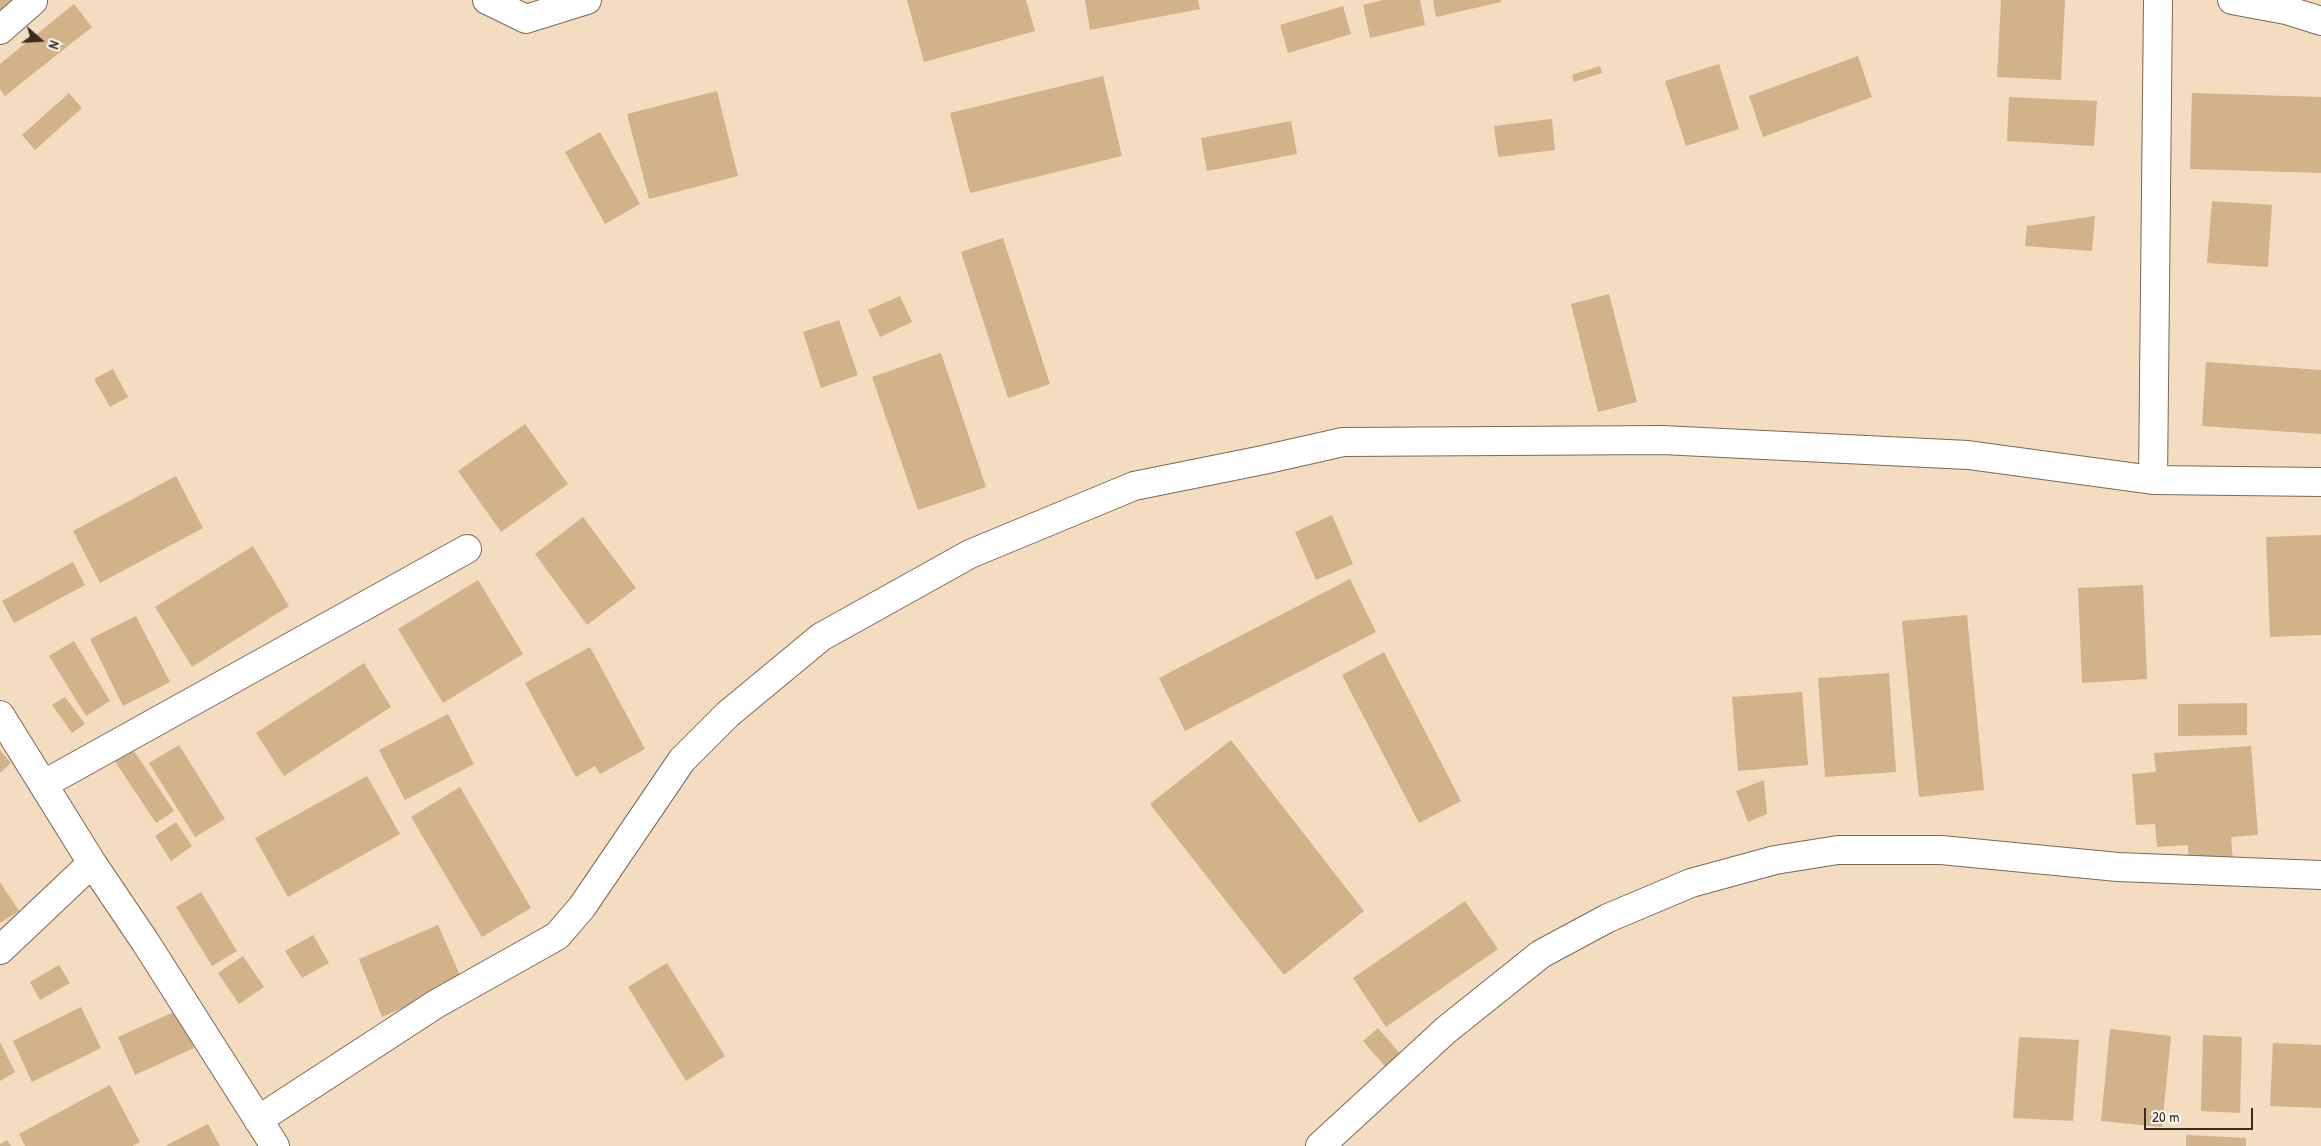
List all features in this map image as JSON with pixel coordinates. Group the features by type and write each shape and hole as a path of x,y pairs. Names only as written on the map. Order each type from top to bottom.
{"street":[{"path":"487,0 526,19 587,0"},
{"path":"2153,480 2158,0"},
{"path":"2232,0 2286,10 2321,21"},
{"path":"0,30 33,1"},
{"path":"258,1120 436,1004 556,936 582,907 682,760 728,714 821,637 970,554 1134,486 1343,442 1662,440 1968,455 2153,480 2321,482"},
{"path":"44,784 467,549"},
{"path":"0,715 92,863 146,943 275,1146"},
{"path":"1320,1146 1446,1030 1542,954 1608,918 1690,883 1775,860 1838,850 1941,850 2118,867 2321,875"},
{"path":"0,950 92,863"}],"building":[{"path":"0,0 22,0 0,18"},
{"path":"907,0 1026,0 1035,31 924,62"},
{"path":"1085,0 1198,0 1200,9 1090,30"},
{"path":"1383,0 1420,0 1425,25 1370,38 1363,5"},
{"path":"1433,0 1501,0 1501,2 1436,17"},
{"path":"2001,0 2065,0 2061,80 1997,77"},
{"path":"74,4 92,27 5,96 0,89 0,64"},
{"path":"1343,6 1351,34 1288,53 1280,25"},
{"path":"1858,56 1872,97 1763,137 1749,96"},
{"path":"1719,64 1739,129 1686,146 1665,81"},
{"path":"1600,66 1602,73 1574,82 1572,75"},
{"path":"1103,76 1122,156 970,193 950,113"},
{"path":"717,91 738,176 649,199 627,114"},
{"path":"69,93 82,108 35,150 22,135"},
{"path":"2192,93 2321,97 2321,173 2190,169"},
{"path":"2009,97 2097,101 2094,146 2007,141"},
{"path":"1552,119 1555,150 1498,157 1494,126"},
{"path":"1291,121 1297,154 1207,171 1201,138"},
{"path":"600,132 640,204 605,224 565,152"},
{"path":"2212,201 2272,205 2268,267 2207,263"},
{"path":"2095,216 2092,251 2025,246 2027,226"},
{"path":"1003,238 1050,384 1008,398 961,252"},
{"path":"1609,294 1637,402 1598,412 1571,304"},
{"path":"900,296 912,322 880,337 868,310"},
{"path":"839,320 858,375 821,388 803,332"},
{"path":"941,353 986,487 918,510 872,377"},
{"path":"2206,362 2321,370 2321,434 2202,426"},
{"path":"113,369 128,397 110,407 94,379"},
{"path":"525,424 568,484 501,532 458,471"},
{"path":"176,476 203,528 100,583 73,531"},
{"path":"1332,515 1353,564 1316,580 1295,532"},
{"path":"583,517 636,588 587,625 535,554"},
{"path":"2321,535 2321,635 2270,637 2266,537"},
{"path":"253,546 289,606 192,667 155,607"},
{"path":"73,562 85,585 14,623 2,601"},
{"path":"1350,579 1376,632 1185,731 1159,678"},
{"path":"478,580 523,654 443,703 398,629"},
{"path":"2143,585 2147,679 2082,683 2078,588"},
{"path":"1967,615 1984,790 1919,797 1902,621"},
{"path":"136,616 170,682 123,706 90,639"},
{"path":"74,641 110,701 86,716 49,656"},
{"path":"590,647 645,749 600,774 595,766 576,777 525,683"},
{"path":"1384,652 1461,801 1419,823 1342,675"},
{"path":"364,663 391,707 284,776 256,733"},
{"path":"1889,673 1896,772 1825,777 1818,678"},
{"path":"1802,692 1808,765 1738,771 1732,697"},
{"path":"65,697 85,724 72,733 52,705"},
{"path":"2247,703 2247,735 2178,736 2178,704"},
{"path":"448,714 474,764 405,800 379,750"},
{"path":"1231,740 1364,911 1284,975 1150,804"},
{"path":"179,745 225,819 195,837 149,763"},
{"path":"2251,746 2258,835 2231,837 2233,860 2189,863 2188,845 2157,847 2155,824 2136,825 2132,774 2156,772 2154,753"},
{"path":"132,748 174,811 156,823 114,760"},
{"path":"0,750 11,763 0,773"},
{"path":"367,776 400,834 288,897 255,838"},
{"path":"1764,780 1767,814 1748,822 1736,791"},
{"path":"460,787 531,908 482,937 411,817"},
{"path":"176,822 192,846 171,861 155,836"},
{"path":"0,882 19,911 0,923"},
{"path":"201,892 237,951 212,966 176,907"},
{"path":"1465,901 1498,949 1386,1027 1353,978"},
{"path":"438,925 463,982 382,1017 359,959"},
{"path":"313,935 329,963 302,978 285,951"},
{"path":"243,956 264,987 239,1004 218,973"},
{"path":"667,963 725,1056 686,1081 628,987"},
{"path":"59,965 70,983 40,1000 30,982"},
{"path":"81,1007 101,1048 32,1082 13,1041"},
{"path":"178,1010 194,1048 135,1075 118,1037"},
{"path":"1378,1028 1404,1058 1389,1071 1363,1041"},
{"path":"2110,1029 2171,1036 2162,1127 2101,1121"},
{"path":"2203,1035 2242,1037 2240,1113 2201,1111"},
{"path":"2019,1037 2079,1040 2073,1121 2013,1118"},
{"path":"0,1042 15,1072 0,1081"},
{"path":"2273,1043 2321,1045 2321,1108 2270,1106"},
{"path":"110,1085 140,1142 132,1146 25,1146 19,1134"},
{"path":"208,1124 220,1146 165,1146"},
{"path":"2186,1135 2246,1138 2246,1146 2186,1146"},
{"path":"7,1140 11,1146 0,1146 0,1144"}]}
